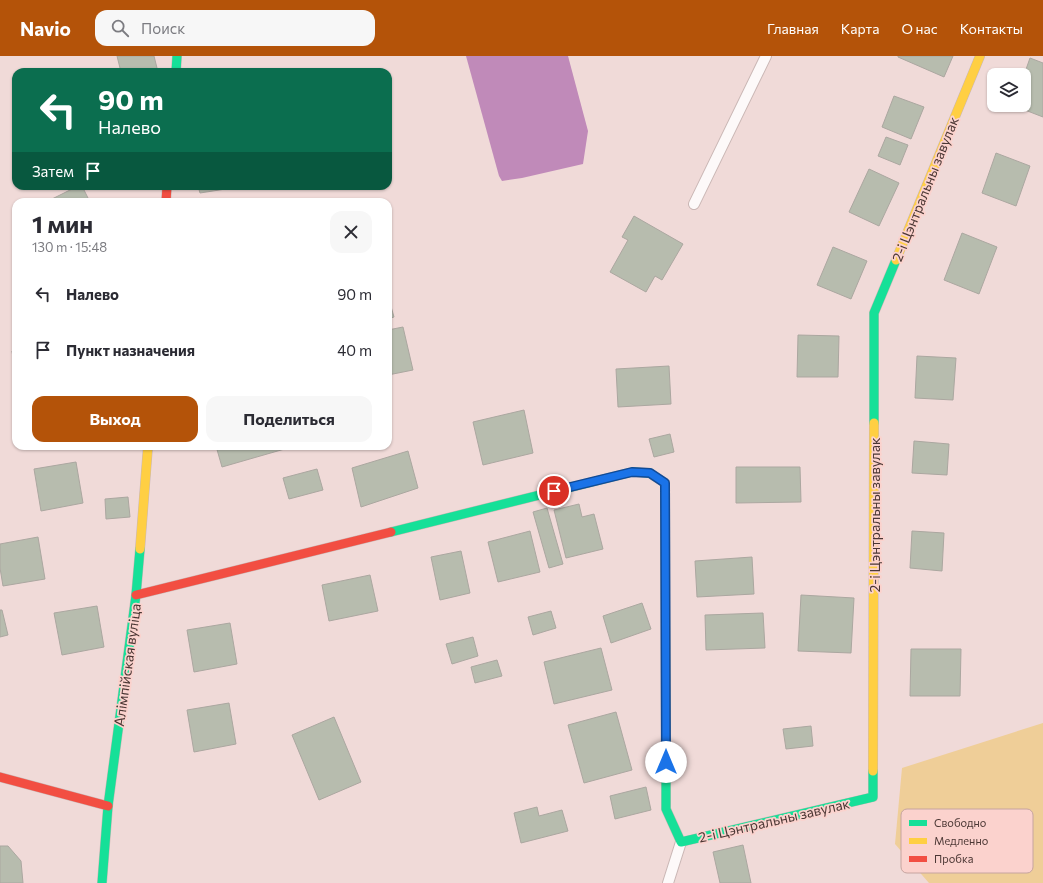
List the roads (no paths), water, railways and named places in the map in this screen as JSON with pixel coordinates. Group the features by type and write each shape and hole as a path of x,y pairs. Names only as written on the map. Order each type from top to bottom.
{"street":[{"path":"176,68 177,56"},
{"name":"2-і Цэнтральны завулак","path":"681,842 873,797 874,313 980,56"},
{"name":"Алімпійская вуліца","path":"102,883 108,806 136,595 148,450"},
{"path":"136,595 632,472 650,473 665,483 666,809 681,842"},
{"path":"0,777 108,806"}],"lane":[{"path":"694,204 766,56"},
{"path":"668,883 681,842"}]}
